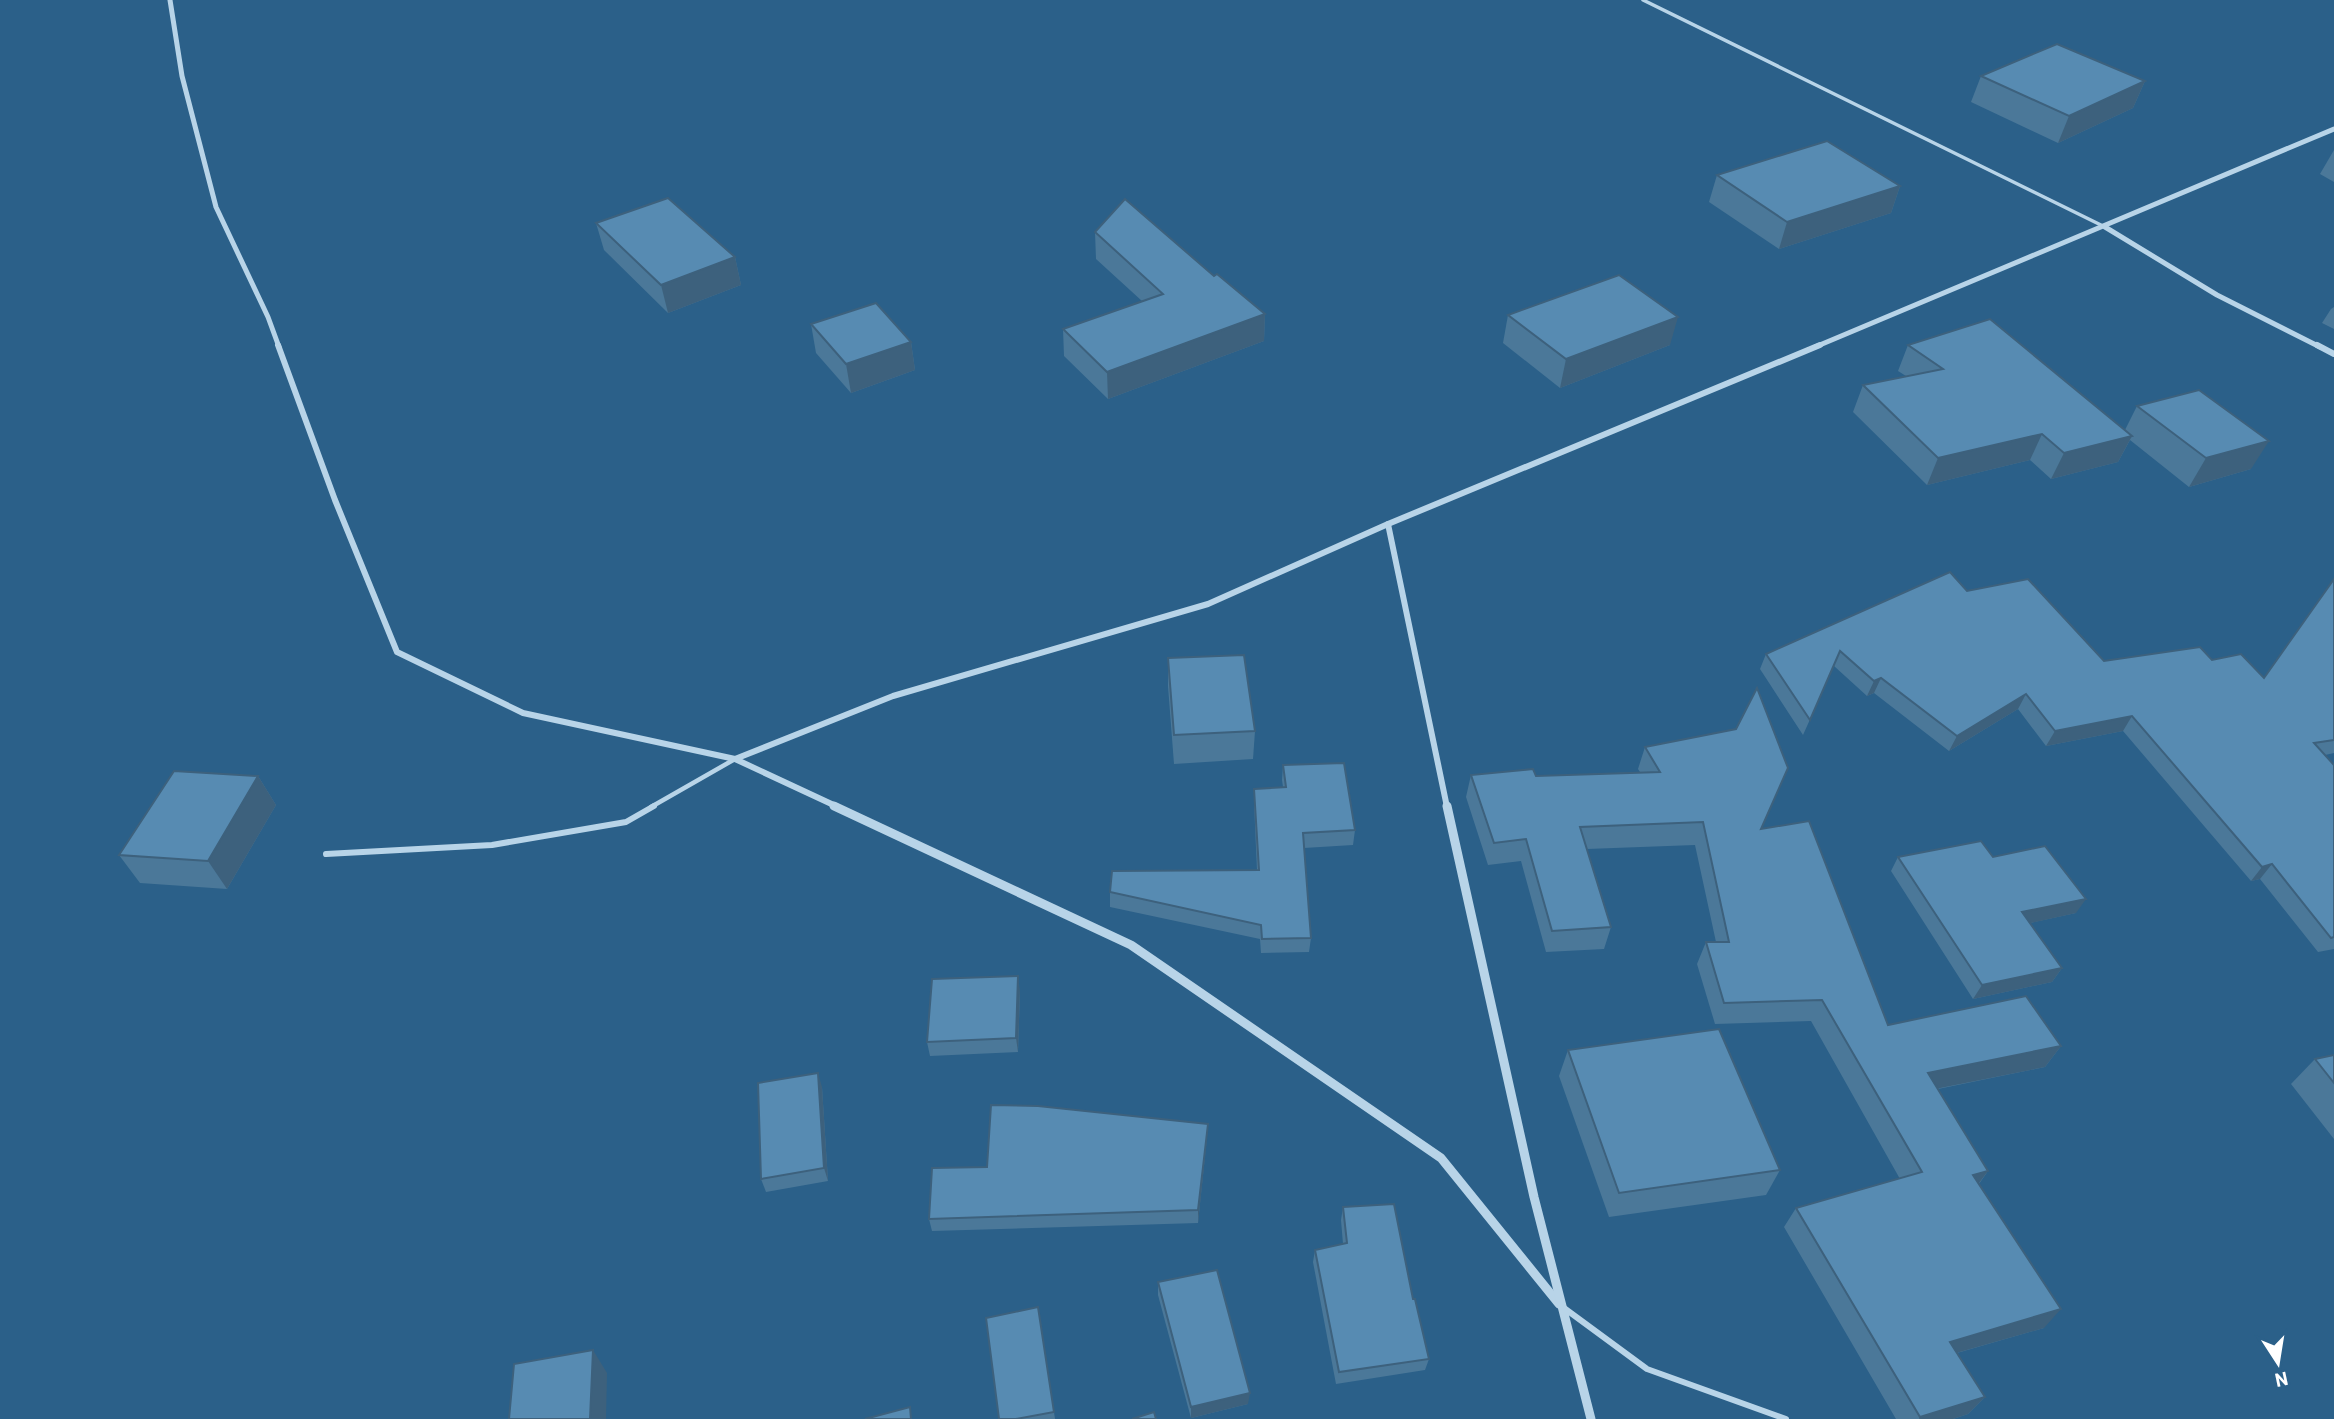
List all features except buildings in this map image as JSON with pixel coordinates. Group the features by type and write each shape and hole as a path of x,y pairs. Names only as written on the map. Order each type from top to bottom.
{"street":[{"path":"170,0 182,76 216,207 268,317 335,500 397,652 523,713 735,758 1131,945 1441,1158 1559,1304"},
{"path":"735,758 893,696 1208,604 1388,524 2105,227 2334,129"},
{"path":"2105,227 2217,295 2334,354"},
{"path":"1388,524 1486,989 1559,1304 1591,1419"}],"lane":[{"path":"1643,0 2105,227"},
{"path":"326,854 492,845 626,822 735,758"},
{"path":"1559,1304 1647,1369 1786,1419"}]}
